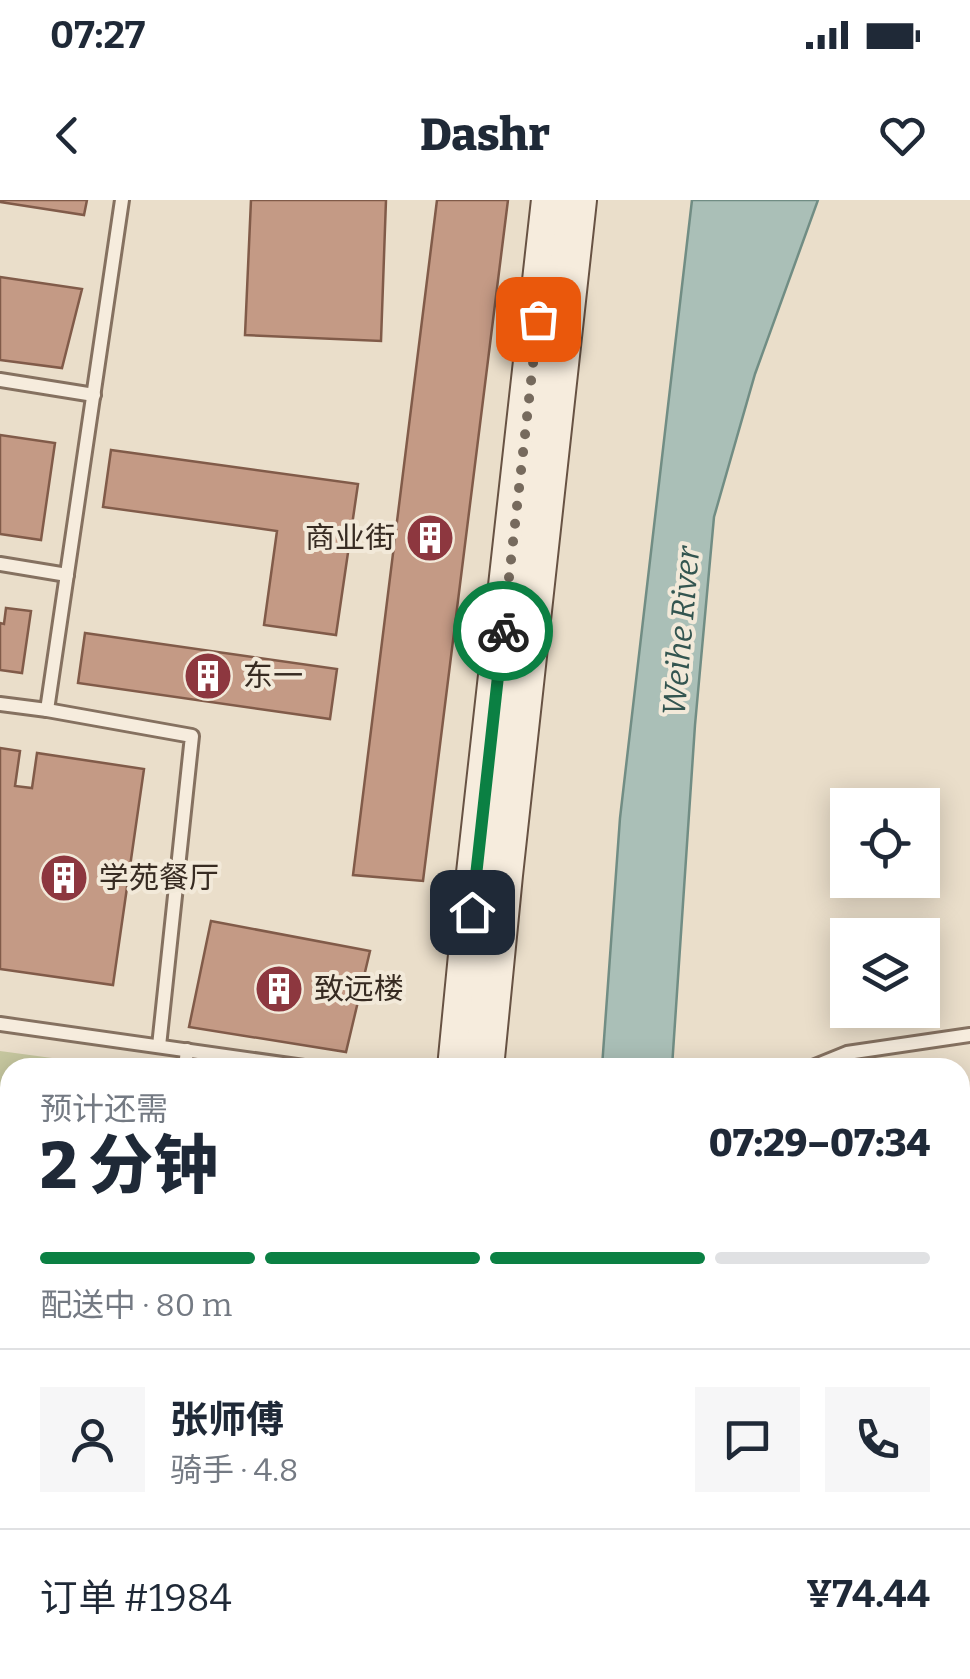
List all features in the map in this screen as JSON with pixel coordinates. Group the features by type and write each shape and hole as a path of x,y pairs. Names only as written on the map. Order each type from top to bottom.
{"main road":[{"path":"458,1058 551,200"},
{"path":"485,1058 578,200"}],"lane":[{"path":"47,710 122,200"},
{"path":"0,380 94,395"},
{"path":"0,564 67,574"},
{"path":"0,704 192,736 159,1046"},
{"path":"0,1024 242,1058"},
{"path":"835,1058 970,1035"},
{"path":"186,1058 187,1050"}],"green space":[{"path":"0,1051 52,1058 0,1058"}],"water":[{"name":"Weihe River","path":"692,200 818,200 755,374 714,517 695,725 673,1058 603,1058 620,818"}],"building":[{"path":"0,200 87,200 84,215"},
{"path":"251,200 386,200 381,341 245,335"},
{"name":"商业街","path":"437,200 508,200 423,881 353,875"},
{"path":"0,277 82,289 62,368 0,360"},
{"path":"0,435 55,443 41,540 0,534"},
{"path":"111,450 358,484 336,635 264,625 277,531 103,507"},
{"path":"6,608 31,611 22,673 0,670 0,623 4,624"},
{"name":"东一","path":"85,633 337,669 330,719 78,683"},
{"name":"学苑餐厅","path":"0,748 20,751 15,786 32,788 37,753 144,769 113,985 0,969"},
{"name":"致远楼","path":"211,921 370,951 346,1052 189,1027"}],"way so far":[{"path":"503,631 538,319"}],"place":[{"name":"商业街","path":"430,538"},
{"name":"东一","path":"208,676"},
{"name":"学苑餐厅","path":"64,878"},
{"name":"致远楼","path":"279,989"}],"route":[{"path":"472,912 503,631"}]}
